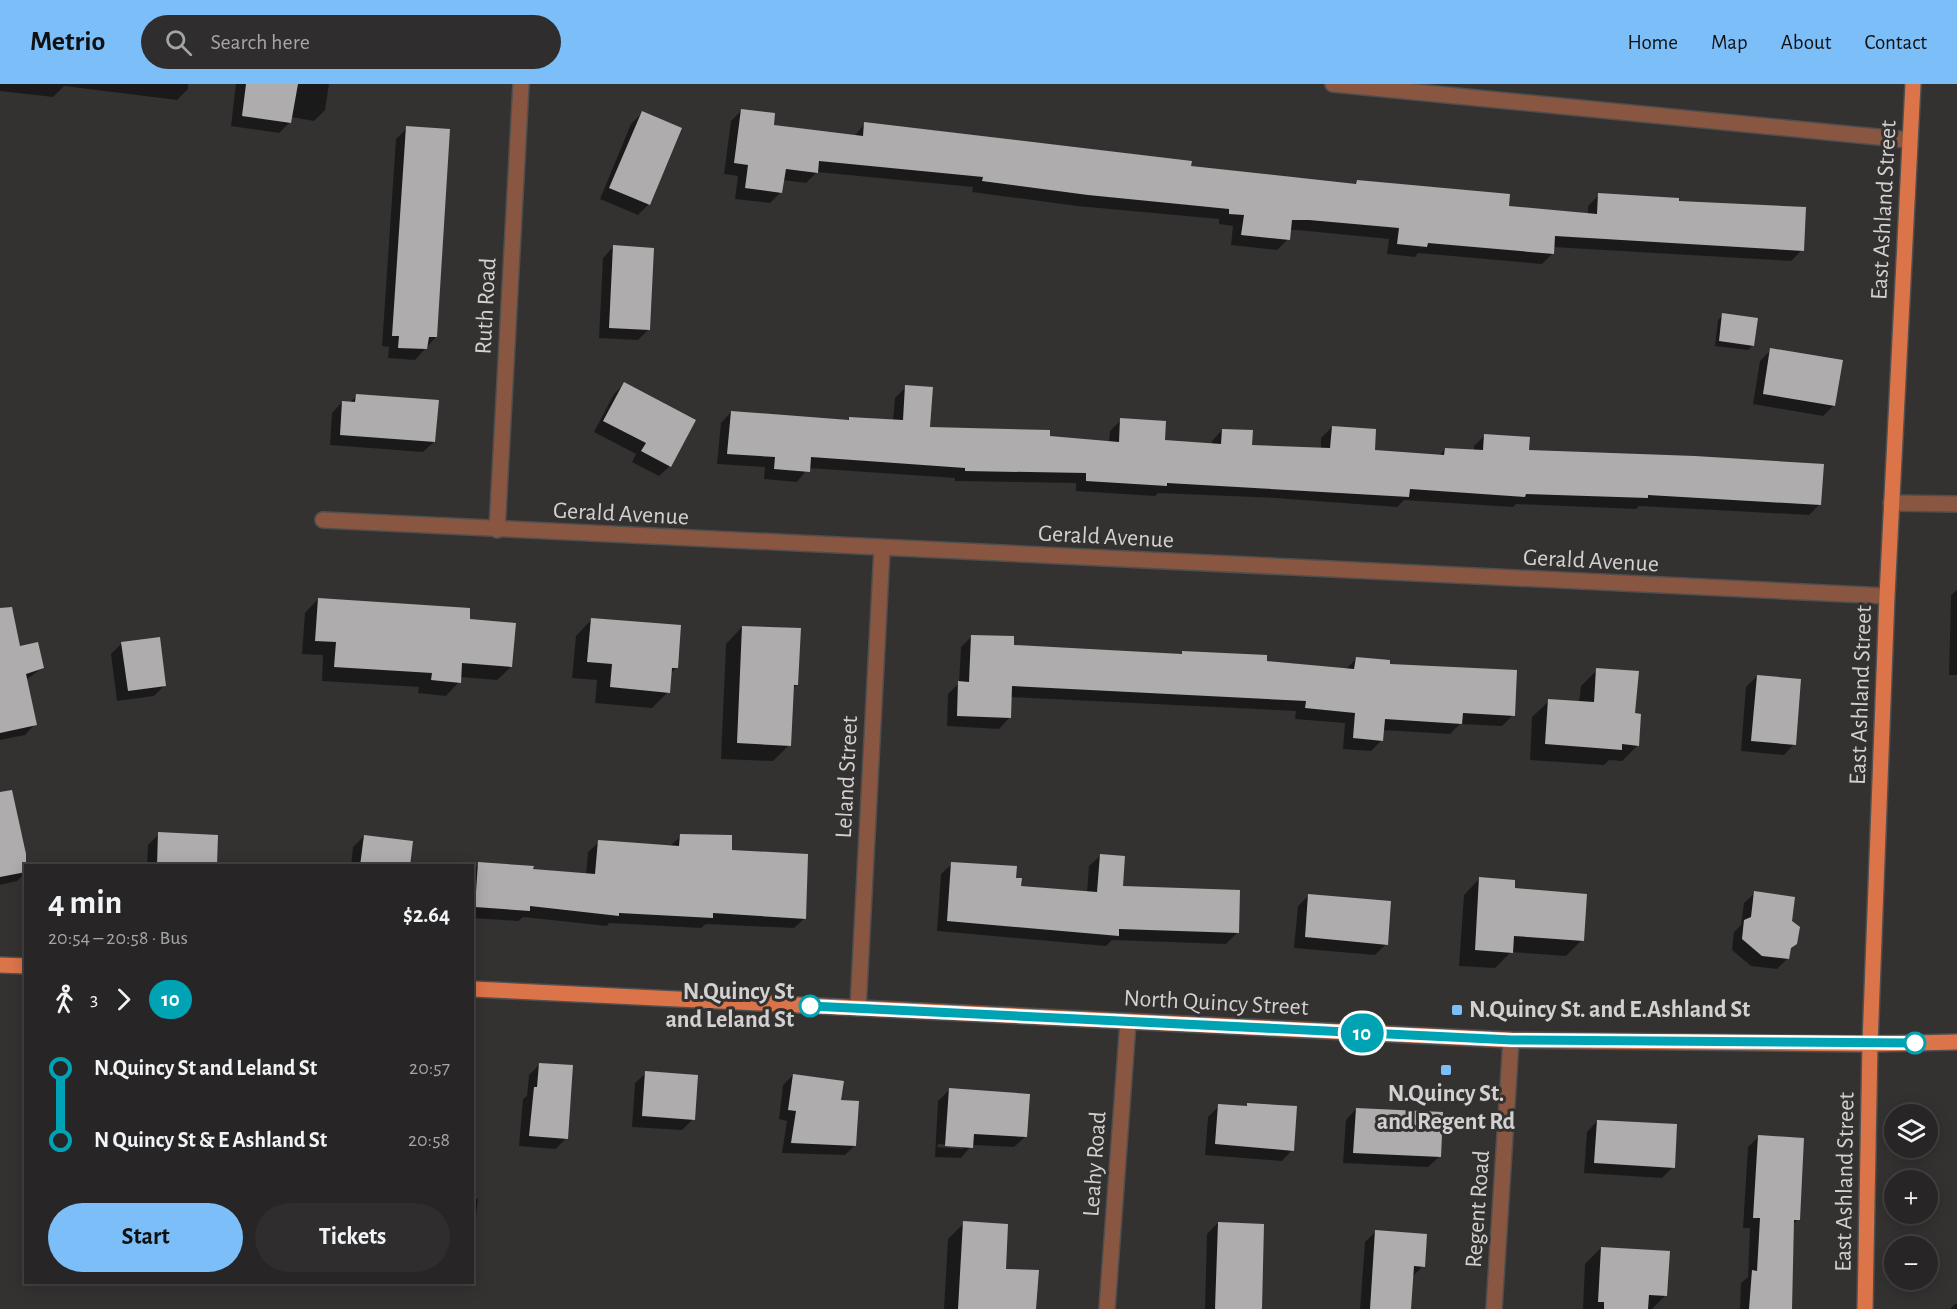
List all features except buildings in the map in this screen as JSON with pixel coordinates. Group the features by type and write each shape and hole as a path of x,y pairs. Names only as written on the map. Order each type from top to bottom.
{"main road":[{"name":"East Ashland Street","path":"1865,1309 1870,1044 1887,596 1913,84"},
{"path":"0,965 24,966"},
{"name":"North Quincy Street","path":"474,989 1512,1040 1870,1044 1957,1042"}],"street":[{"name":"Ruth Road","path":"497,530 521,84"},
{"path":"1332,84 1909,140"},
{"path":"1891,503 1957,504"},
{"name":"Gerald Avenue","path":"323,520 882,549 1887,596"},
{"name":"Leland Street","path":"858,1008 882,549"},
{"name":"Leahy Road","path":"1107,1309 1128,1022"},
{"name":"Regent Road","path":"1494,1309 1512,1040"}],"bus line":[{"name":"10","path":"810,1006 1512,1040 1915,1043"}],"place":[{"name":"N.Quincy St and Leland St","path":"810,1006"},
{"name":"N.Quincy St. and E.Ashland St","path":"1457,1010"},
{"name":"N.Quincy St. and Regent Rd","path":"1446,1070"}]}
